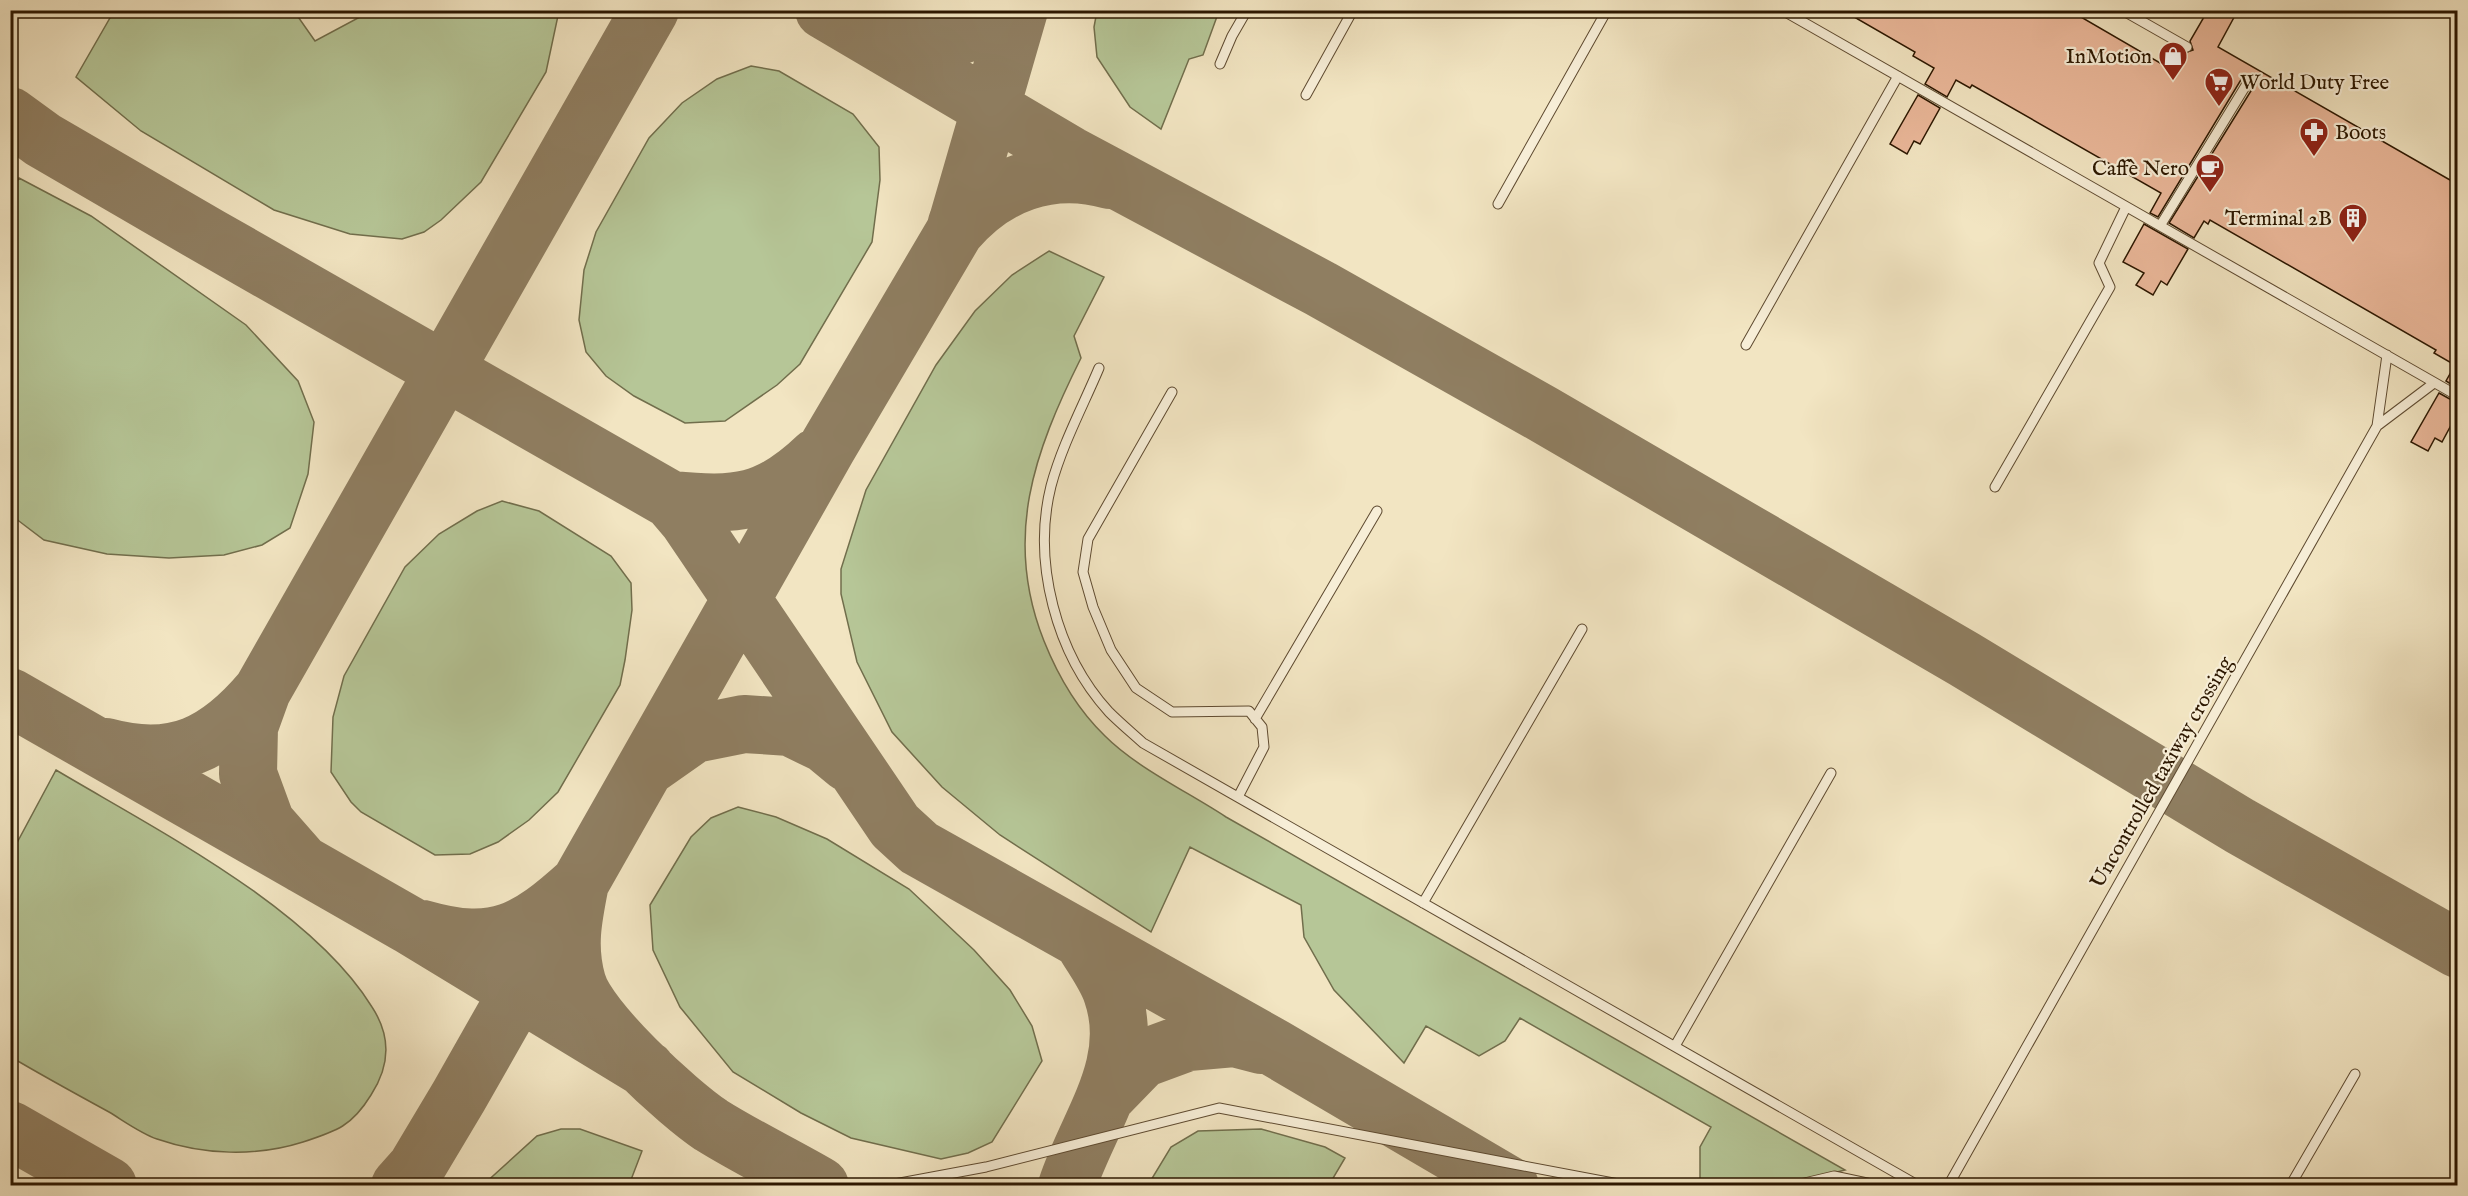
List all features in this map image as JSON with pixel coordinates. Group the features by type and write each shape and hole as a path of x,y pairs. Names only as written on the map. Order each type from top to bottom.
{"lane":[{"path":"1220,64 1247,10"},
{"path":"1306,95 1353,10"},
{"path":"1498,204 1607,10"},
{"path":"1782,10 2457,396"},
{"path":"2122,10 2187,47"},
{"path":"1746,345 1898,76"},
{"path":"2160,226 2247,82"},
{"path":"1995,487 2110,287 2099,263 2126,207"},
{"path":"2377,426 2386,355"},
{"path":"1099,368 1063,450 1052,485 1045,518 1044,550 1056,616 1069,650 1108,711 1143,743 1919,1185"},
{"path":"2377,426 2434,382"},
{"path":"1172,392 1088,539 1083,572 1093,607 1111,650 1136,688 1172,712 1249,711 1262,727 1264,747 1238,797"},
{"name":"Uncontrolled taxiway crossing","path":"1948,1185 2377,426"},
{"path":"1255,719 1377,511"},
{"path":"1423,903 1582,629"},
{"path":"1675,1046 1831,773"},
{"path":"2290,1185 2355,1074"},
{"path":"884,1185 986,1167 1219,1108 1629,1185"},
{"path":"1792,1185 1834,1176 1881,1185"}],"green space":[{"path":"114,11 294,11 315,41 371,11 559,11 546,72 481,182 441,220 424,232 402,239 350,234 274,210 141,131 76,77"},
{"path":"1097,11 1219,11 1203,55 1189,59 1161,129 1130,107 1097,57 1094,27"},
{"path":"751,66 779,71 853,114 879,147 880,180 872,242 800,364 777,385 725,421 685,423 634,396 606,376 586,352 579,320 584,270 596,232 649,138 682,103 717,79"},
{"path":"19,178 91,216 246,325 298,381 314,422 308,474 290,528 262,545 224,555 169,558 107,554 44,540 11,515 10,193"},
{"path":"1049,251 1104,277 1074,336 1081,358 1064,393 1038,462 1025,531 1026,567 1032,603 1044,641 1062,680 1095,726 1132,759 1226,817 1845,1170 1786,1185 1721,1185 1718,1179 1700,1183 1700,1147 1711,1127 1520,1018 1505,1041 1479,1056 1426,1026 1404,1063 1334,990 1304,937 1301,905 1190,847 1151,932 1000,835 942,787 892,732 857,662 841,594 841,569 866,490 936,365 975,311 1012,275"},
{"path":"502,501 539,511 611,556 631,583 632,610 625,660 620,685 558,792 529,820 498,842 470,854 435,855 361,812 351,802 331,772 333,717 344,676 405,567 439,534 477,511"},
{"path":"56,770 228,874 311,936 345,971 378,1018 383,1029 386,1051 382,1073 377,1084 364,1105 350,1121 315,1138 285,1147 248,1152 193,1148 144,1134 11,1057 11,854"},
{"path":"738,807 776,817 827,839 909,889 974,950 1010,990 1032,1026 1042,1061 992,1142 968,1153 941,1159 851,1138 801,1113 733,1072 680,1007 653,950 650,905 691,837 711,818"},
{"path":"561,1129 580,1129 642,1151 629,1185 483,1185 537,1136"},
{"path":"1261,1129 1325,1147 1345,1158 1329,1185 1148,1185 1171,1147 1198,1131"}],"building":[{"name":"Terminal 2B","path":"1842,10 2069,10 2160,63 2162,59 2176,67 2184,53 2193,50 2190,41 2208,10 2238,10 2218,47 2457,184 2457,388 2446,381 2455,365 2434,353 2436,350 2210,220 2208,224 2204,221 2194,238 2169,223 2254,86 2252,77 2242,78 2158,217 2150,213 2161,193 1972,85 1970,88 1956,80 1947,97 1925,84 1934,68 1913,56 1915,52"},
{"path":"1918,95 1940,108 1920,144 1914,141 1907,154 1890,144"},
{"path":"2144,224 2188,249 2167,285 2161,281 2153,295 2136,285 2144,273 2123,262"},
{"path":"2439,393 2457,403 2457,414 2442,442 2435,438 2428,451 2411,442"}],"taxiway":[{"path":"302,864 266,823 248,774 249,727 262,691 650,10"},
{"path":"824,10 1070,155 1321,289 1543,414 1964,659 2240,826 2458,949"},
{"path":"872,36 907,42 942,40 975,29 991,21 1005,10"},
{"path":"400,1186 416,1168 459,1096 827,448 955,231 1019,10"},
{"path":"10,116 43,140 671,500 688,520 895,826 919,848 1275,1048 1510,1186"},
{"path":"957,223 955,231 988,201 1006,190 1045,176 1088,175 1110,180"},
{"path":"671,500 733,501 767,493 799,473 817,457"},
{"path":"106,747 153,754 193,746 229,724 262,691"},
{"path":"10,697 409,925 646,1069"},
{"path":"647,767 694,734 744,724 790,727 825,744 848,763"},
{"path":"423,929 471,937 509,932 543,913 580,883 573,920 572,957 577,982 584,998 598,1017 635,1060 696,1114 724,1133 820,1186"},
{"path":"1067,1186 1107,1092 1118,1044 1118,1019 1112,993 1103,973 1083,941"},
{"path":"1109,1093 1142,1059 1188,1042 1234,1038 1261,1045"},
{"path":"10,1130 108,1186"}],"place":[{"name":"InMotion","path":"2173,82"},
{"name":"World Duty Free","path":"2219,108"},
{"name":"Boots","path":"2314,158"},
{"name":"Caffè Nero","path":"2210,194"},
{"name":"Terminal 2B","path":"2353,244"}]}
